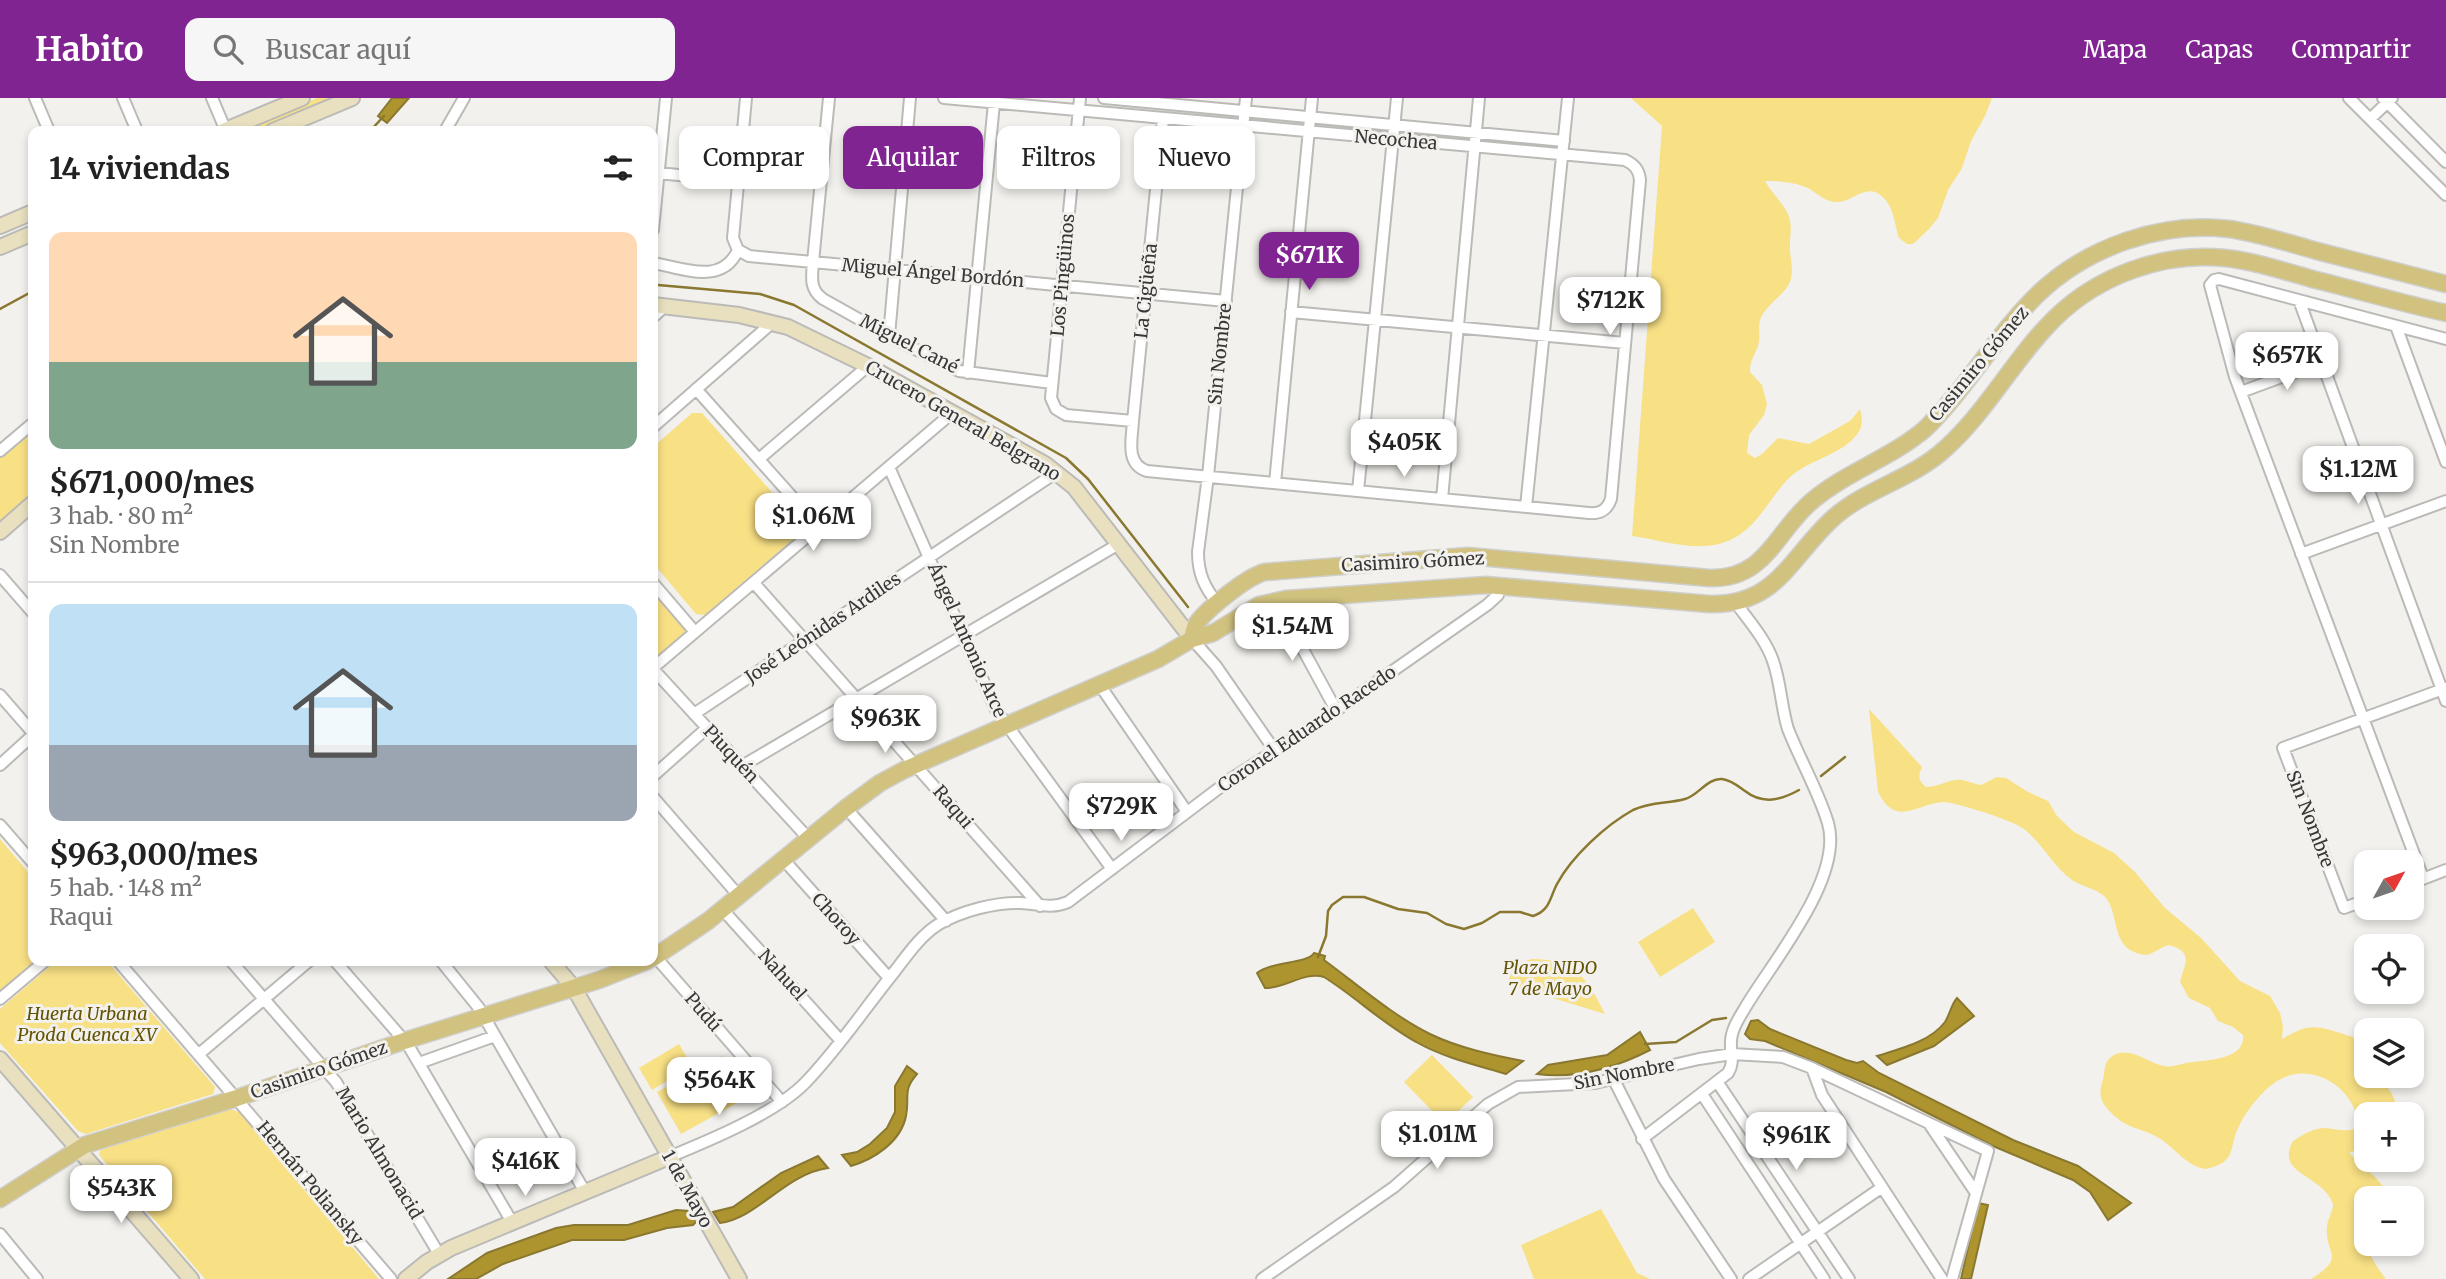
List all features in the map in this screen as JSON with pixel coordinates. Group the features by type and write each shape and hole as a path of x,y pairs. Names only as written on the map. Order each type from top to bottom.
{"main road":[{"name":"Casimiro Gómez","path":"1192,639 1199,621 1252,576 1265,572 1452,556 1500,557 1723,578 1746,572 1758,564 1805,507 1828,489 1919,434 1941,412 2039,294 2076,265 2117,245 2168,231 2227,229 2446,284"},
{"name":"Casimiro Gómez","path":"658,953 723,910 808,838 880,783 915,765 1168,654 1192,639 1213,633 1259,605 1276,600 1451,585 1500,585 1709,604 1736,603 1761,593 1788,570 1841,512 1920,467 1945,449 2055,318 2090,290 2136,268 2168,260 2191,258 2235,260 2446,313"},
{"path":"1793,521 1812,542"},
{"path":"1500,557 1500,585"},
{"name":"Casimiro Gómez","path":"0,1199 77,1148 574,988 633,966"}],"street":[{"path":"35,98 47,126"},
{"path":"122,98 134,126"},
{"path":"212,98 223,126"},
{"path":"285,126 352,98"},
{"path":"448,126 464,98"},
{"path":"666,98 658,173 679,175"},
{"path":"743,126 746,98"},
{"path":"813,262 829,98"},
{"path":"889,336 910,98"},
{"name":"Necochea","path":"944,98 1243,126"},
{"name":"Los Pingüinos","path":"1080,98 1051,398 1056,409 1066,415 1133,421"},
{"name":"Necochea","path":"1104,98 1165,101 1564,141"},
{"name":"Sin Nombre","path":"1243,126 1246,98"},
{"path":"1275,483 1312,98"},
{"path":"1358,491 1396,98"},
{"path":"1442,499 1479,98"},
{"path":"1526,507 1569,98"},
{"path":"2349,98 2446,195"},
{"path":"237,126 299,99"},
{"path":"2370,119 2387,99 2446,162"},
{"path":"968,373 993,103"},
{"name":"La Cigüeña","path":"1163,119 1131,451 1135,463 1147,471 1208,476"},
{"name":"Necochea","path":"1255,127 1625,160 1636,167 1640,180 1625,343"},
{"path":"658,264 712,272 729,265 738,250 733,238 737,189"},
{"name":"Sin Nombre","path":"1218,604 1205,588 1198,564 1237,189"},
{"path":"0,226 28,214"},
{"path":"0,247 28,235"},
{"name":"Miguel Ángel Bordón","path":"738,250 749,256 1226,301"},
{"name":"Miguel Cané","path":"813,262 814,292 822,299 952,368 968,373 1052,383"},
{"path":"2412,850 2241,392 2210,290 2212,282 2219,279 2446,339"},
{"path":"2299,300 2444,688 2446,701"},
{"name":"Crucero General Belgrano","path":"658,310 740,315 773,322 807,335 1058,472 1074,487 1117,545 1209,657 1275,751"},
{"path":"1208,476 1596,514 1606,509 1611,499 1625,343 1292,312"},
{"path":"658,423 773,322"},
{"path":"2396,326 2446,462"},
{"path":"2241,392 2322,362"},
{"path":"759,459 868,366"},
{"path":"696,389 819,527"},
{"path":"658,665 952,413"},
{"path":"0,451 28,427"},
{"name":"Ángel Antonio Arce","path":"889,467 992,702 1112,869"},
{"name":"José Leónidas Ardiles","path":"694,714 1058,472"},
{"path":"2301,554 2446,501"},
{"path":"0,532 28,507"},
{"path":"742,766 1117,545"},
{"path":"0,575 28,607"},
{"name":"Raqui","path":"754,583 1040,906"},
{"name":"Coronel Eduardo Racedo","path":"406,1279 439,1254 709,1140 782,1102 804,1083 923,937 946,920 998,905 1023,903 1054,906 1068,902 1231,779 1491,602 1498,595 1500,585"},
{"path":"658,589 695,632"},
{"path":"1276,600 1336,710"},
{"path":"1642,1139 1718,1083 1731,1069 1731,1042 1736,1025 1810,904 1824,874 1831,848 1828,822 1785,717 1773,661 1763,641 1736,603"},
{"name":"Piuquén","path":"658,674 808,838"},
{"path":"1099,684 1187,812"},
{"name":"Sin Nombre","path":"2354,904 2344,908 2283,748 2444,688"},
{"path":"0,695 28,728"},
{"path":"658,772 707,728"},
{"path":"0,765 28,739"},
{"path":"658,803 739,896"},
{"path":"846,808 946,920"},
{"path":"0,825 28,857"},
{"name":"Choroy","path":"783,859 889,978"},
{"path":"2424,878 2446,870"},
{"name":"Nahuel","path":"723,910 840,1040"},
{"name":"Pudú","path":"658,964 782,1102"},
{"path":"0,999 39,966"},
{"name":"Hernán Poliansky","path":"122,966 391,1279"},
{"name":"Mario Almonacid","path":"235,966 341,1090 439,1254"},
{"path":"199,1054 303,966"},
{"path":"339,966 404,1041 419,1063 512,1222"},
{"path":"445,966 471,996 585,1192"},
{"name":"1 de Mayo","path":"555,966 574,988 738,1279"},
{"path":"419,1063 495,1036"},
{"name":"Sin Nombre","path":"1262,1279 1394,1187 1488,1104 1507,1091 1528,1085 1579,1085 1614,1080 1699,1059 1732,1054 1783,1057 1988,1151 1976,1193"},
{"path":"0,1059 190,1279"},
{"path":"1812,1068 1822,1095 1942,1279"},
{"path":"1614,1080 1664,1180 1731,1279"},
{"path":"1718,1083 1849,1279"},
{"path":"1702,1094 1824,1279"},
{"path":"1928,1122 1976,1193 1952,1279"},
{"path":"1749,1279 1881,1188"},
{"path":"0,1234 37,1279"}],"green space":[{"path":"317,98 336,98 270,126 252,126"},
{"path":"1631,98 1992,98 1971,141 1962,168 1948,190 1938,218 1913,244 1907,244 1899,238 1891,208 1879,194 1868,191 1833,202 1798,184 1765,181 1785,208 1790,220 1792,276 1788,286 1765,310 1760,320 1758,345 1750,372 1762,385 1767,404 1764,415 1749,435 1747,453 1755,458 1778,438 1809,444 1850,421 1860,409 1862,424 1857,435 1847,444 1790,477 1744,532 1712,545 1689,546 1632,536 1662,126"},
{"path":"692,413 702,413 800,524 799,534 705,615 696,614 658,569 658,443"},
{"path":"28,431 28,499 0,523 0,455"},
{"path":"658,595 688,633 658,661"},
{"path":"1869,709 1922,767 1920,778 1926,787 1956,780 1981,785 1997,777 2006,778 2048,801 2057,816 2074,832 2114,853 2135,872 2165,908 2201,938 2240,981 2270,996 2280,1013 2282,1039 2310,1027 2331,1030 2354,1038 2354,1088 2388,1088 2395,1102 2354,1102 2354,1109 2341,1089 2332,1082 2311,1074 2288,1076 2271,1085 2246,1113 2228,1158 2206,1169 2192,1164 2157,1137 2117,1118 2104,1105 2101,1095 2106,1064 2114,1055 2127,1053 2159,1065 2173,1066 2222,1058 2238,1050 2242,1044 2243,1035 2218,1021 2210,1008 2189,998 2180,982 2186,959 2182,951 2169,945 2144,955 2127,947 2118,934 2105,897 2065,874 2024,829 1972,808 1943,802 1899,812 1885,803 1878,792"},
{"path":"0,839 28,872 29,966 0,990"},
{"path":"1693,908 1715,942 1660,977 1638,942"},
{"name":"Plaza NIDO 7 de Mayo","path":"1532,959 1559,963 1578,973 1592,990 1605,1014 1507,984 1516,967"},
{"name":"Huerta Urbana Proda Cuenca XV","path":"50,966 111,966 215,1087 213,1094 86,1134 78,1131 0,1043 0,1009"},
{"path":"679,1044 692,1066 652,1090 639,1068"},
{"path":"1432,1055 1473,1097 1445,1124 1404,1082"},
{"path":"722,1056 746,1098 681,1134 657,1092"},
{"path":"230,1109 239,1112 379,1279 205,1279 99,1155 105,1147"},
{"path":"2354,1129 2354,1151 2349,1153 2354,1158 2354,1172 2369,1172 2383,1186 2354,1186 2354,1256 2371,1256 2386,1279 2311,1279 2332,1260 2327,1226 2333,1204 2328,1194 2295,1168 2290,1161 2289,1152 2293,1141 2313,1130"},
{"path":"1601,1209 1637,1273 1650,1279 1534,1279 1521,1245"}],"shaded area":[{"path":"392,98 409,98 387,123 378,116"},
{"path":"1314,953 1325,956 1324,960 1376,999 1430,1034 1488,1054 1523,1061 1506,1074 1461,1061 1406,1036 1324,977 1309,976 1265,988 1257,973 1271,966 1310,957"},
{"path":"1957,998 1974,1016 1934,1046 1887,1065 1877,1056 1914,1044 1931,1035 1945,1022"},
{"path":"1758,1020 1770,1029 1846,1060 1857,1063 1863,1061 1879,1073 2013,1140 2078,1166 2131,1203 2108,1220 2090,1192 2073,1180 1993,1146 1886,1092 1765,1041 1750,1039 1745,1034 1751,1021"},
{"path":"1640,1032 1650,1050 1623,1062 1595,1071 1567,1075 1537,1074 1548,1065 1607,1055"},
{"path":"907,1066 917,1074 908,1090 906,1116 899,1134 877,1154 851,1166 842,1155 857,1152 887,1128 895,1112 895,1086"},
{"path":"818,1156 828,1168 798,1178 747,1213 720,1223 713,1212 733,1207 781,1173"},
{"path":"1978,1203 1988,1205 1971,1279 1961,1279"},
{"path":"676,1210 690,1211 697,1221 693,1225 667,1228 624,1240 572,1240 503,1264 476,1279 448,1279 487,1253 556,1228 574,1225 628,1225"}],"waterway":[{"path":"375,126 384,116"},
{"path":"658,285 760,294 794,305 1066,458 1088,479 1188,607"},
{"path":"0,309 28,294"},
{"path":"1821,776 1845,757"},
{"path":"1318,957 1326,936 1328,911 1343,897 1364,897 1398,909 1427,913 1446,924 1464,929 1482,923 1500,912 1520,912 1533,916 1543,911 1563,873 1581,852 1601,833 1633,810 1685,799 1717,779 1728,781 1758,798 1772,800 1799,790"},
{"path":"1645,1044 1676,1042 1712,1020 1726,1018"}]}
